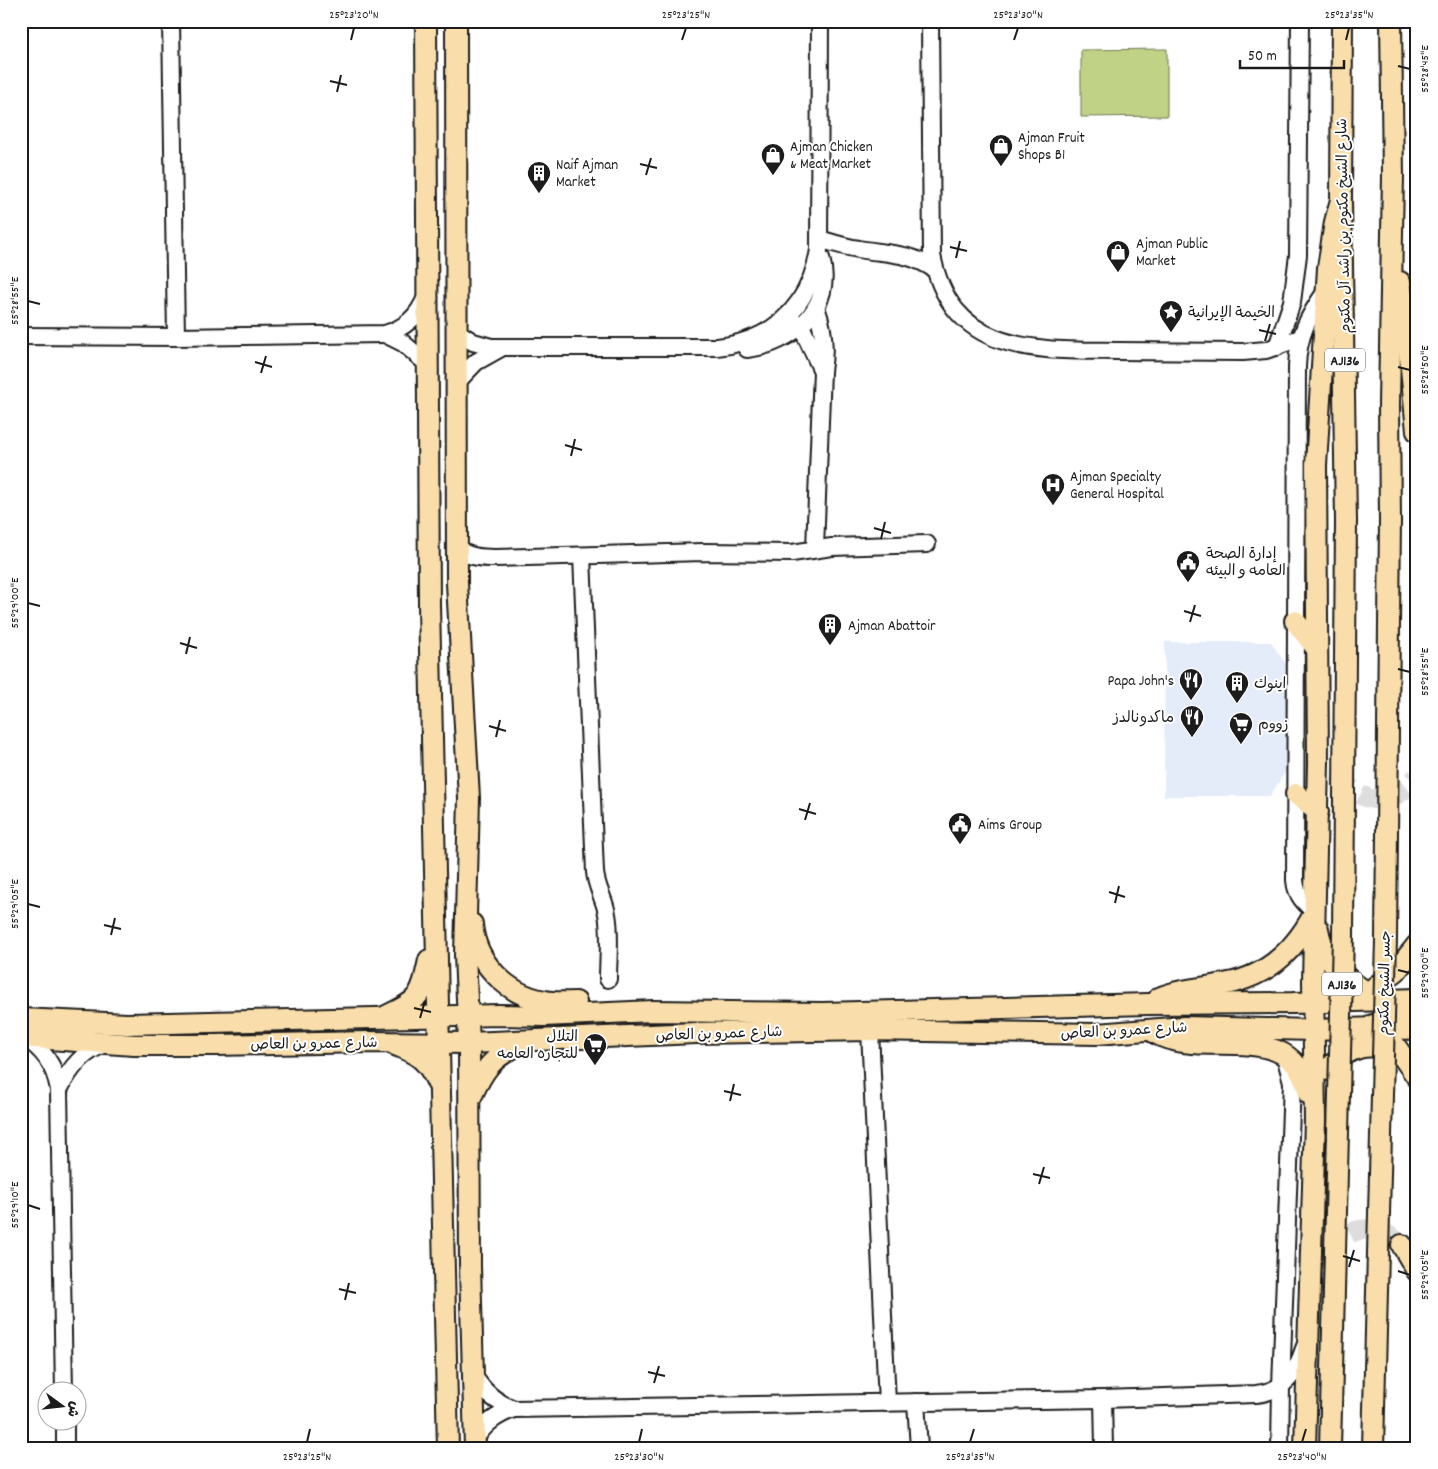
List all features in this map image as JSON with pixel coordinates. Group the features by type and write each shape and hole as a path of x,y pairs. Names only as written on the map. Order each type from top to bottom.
{"main road":[{"path":"426,21 426,364 429,604 448,1448"},
{"path":"456,21 457,583 469,798 465,928 469,1043 470,1266 475,1444"},
{"name":"شارع الشيخ مكتوم بن راشد آل مكتوم","path":"1330,1448 1343,936 1346,521 1341,200 1342,21"},
{"name":"AJ136","path":"1390,21 1393,249"},
{"path":"1304,1448 1315,1120 1313,1003 1318,812 1316,465 1326,291 1331,245 1341,200"},
{"path":"1393,249 1407,326 1417,431"},
{"name":"جسر الشيخ مكتوم","path":"1373,1448 1386,939 1390,519 1389,405 1393,249"},
{"path":"1295,621 1317,649"},
{"path":"1318,715 1325,742 1339,774"},
{"path":"1296,794 1318,812"},
{"path":"468,833 472,848 473,932 482,957 498,978 520,994 546,1001 608,1003 645,1012"},
{"path":"1315,912 1319,933 1332,960 1353,983 1368,1026 1394,1044 1413,1070"},
{"path":"1148,1004 1177,992 1235,982 1252,976 1280,959 1295,944 1315,912"},
{"path":"383,1017 414,1001 420,994 426,977 435,931"},
{"path":"1313,1030 1360,1001 1396,971 1417,945"},
{"path":"1360,1001 1413,1009"},
{"name":"شارع عمرو بن العاص","path":"22,1031 127,1024 383,1017 544,1016 645,1012 823,1013 1148,1004 1360,1001"},
{"path":"1315,1120 1321,1087 1328,1070 1342,1046 1379,1016 1413,1009"},
{"name":"شارع عمرو بن العاص","path":"22,1031 134,1045 217,1045 386,1042 438,1044 696,1033 870,1030 1081,1034 1214,1027 1313,1030 1368,1026 1417,1029"},
{"path":"1149,1029 1178,1041 1265,1046 1284,1054 1294,1062 1304,1078 1315,1120"},
{"path":"470,1099 480,1078 496,1057 528,1040"},
{"path":"386,1042 409,1050 421,1058 432,1072 439,1087"},
{"path":"1328,1070 1336,1060 1347,1052 1360,1047 1373,1046 1386,1048 1399,1054 1413,1070"},
{"path":"1402,1245 1417,1271"},
{"path":"1310,1284 1327,1252"}],"street":[{"path":"171,21 176,337"},
{"path":"815,548 824,360 824,338 816,307 825,276 820,244 820,21"},
{"path":"930,21 932,255 934,269 945,294 960,315 981,332 1005,342 1047,350 1243,352 1277,347 1300,338"},
{"path":"1277,347 1292,302 1298,255 1300,21"},
{"path":"820,244 907,255 934,269"},
{"path":"794,322 816,266 820,244"},
{"path":"1315,912 1301,898 1295,886 1297,368 1300,338 1309,317 1326,291"},
{"path":"21,336 176,337 385,334 410,321 417,314 426,297"},
{"path":"456,331 473,342 500,348 717,347 742,350 776,341 794,322 816,307"},
{"path":"794,322 822,371"},
{"path":"385,334 403,343 426,364"},
{"path":"456,383 476,362 500,348"},
{"path":"457,548 472,556 485,558 703,552 792,553 815,548 927,544"},
{"path":"582,556 596,878 607,914 608,979"},
{"path":"870,1030 887,1403"},
{"path":"22,1031 48,1059 55,1074 59,1090 64,1382"},
{"path":"59,1090 66,1077 84,1055 96,1046 108,1043"},
{"path":"1280,1448 1292,1082 1290,1067 1284,1054"},
{"path":"475,1444 482,1429 491,1420 502,1413 514,1409 1103,1399 1265,1393 1281,1387 1295,1371 1308,1337"},
{"path":"473,1375 480,1387 490,1397 514,1409"},
{"path":"1256,1394 1271,1401 1280,1414"},
{"path":"1103,1399 1104,1448"},
{"path":"916,1402 918,1448"},
{"path":"65,1432 65,1448"}],"shaded area":[{"name":"اينوك","path":"1165,642 1271,642 1287,666 1287,769 1270,796 1164,796"}],"green space":[{"path":"1167,49 1167,116 1081,117 1081,50"}],"tunnel":[{"path":"1339,774 1347,785 1357,793 1367,798 1377,799 1388,798 1398,794 1417,776"},
{"path":"1327,1252 1344,1236 1363,1230 1382,1233 1402,1245"}],"place":[{"name":"Ajman Fruit Shops B1","path":"1001,167"},
{"name":"Ajman Chicken & Meat Market","path":"773,176"},
{"name":"Naif Ajman Market","path":"539,194"},
{"name":"Ajman Public Market","path":"1118,273"},
{"name":"الخيمة الإيرانية","path":"1171,333"},
{"name":"Ajman Specialty General Hospital","path":"1053,506"},
{"name":"إدارة الصحة العامه و البيئه","path":"1188,583"},
{"name":"Ajman Abattoir","path":"830,646"},
{"name":"Papa John's","path":"1191,701"},
{"name":"اينوك","path":"1237,704"},
{"name":"ماكدونالدز","path":"1192,738"},
{"name":"زووم","path":"1241,745"},
{"name":"Aims Group","path":"960,845"},
{"name":"التلال للتجاره العامه","path":"595,1066"}]}
